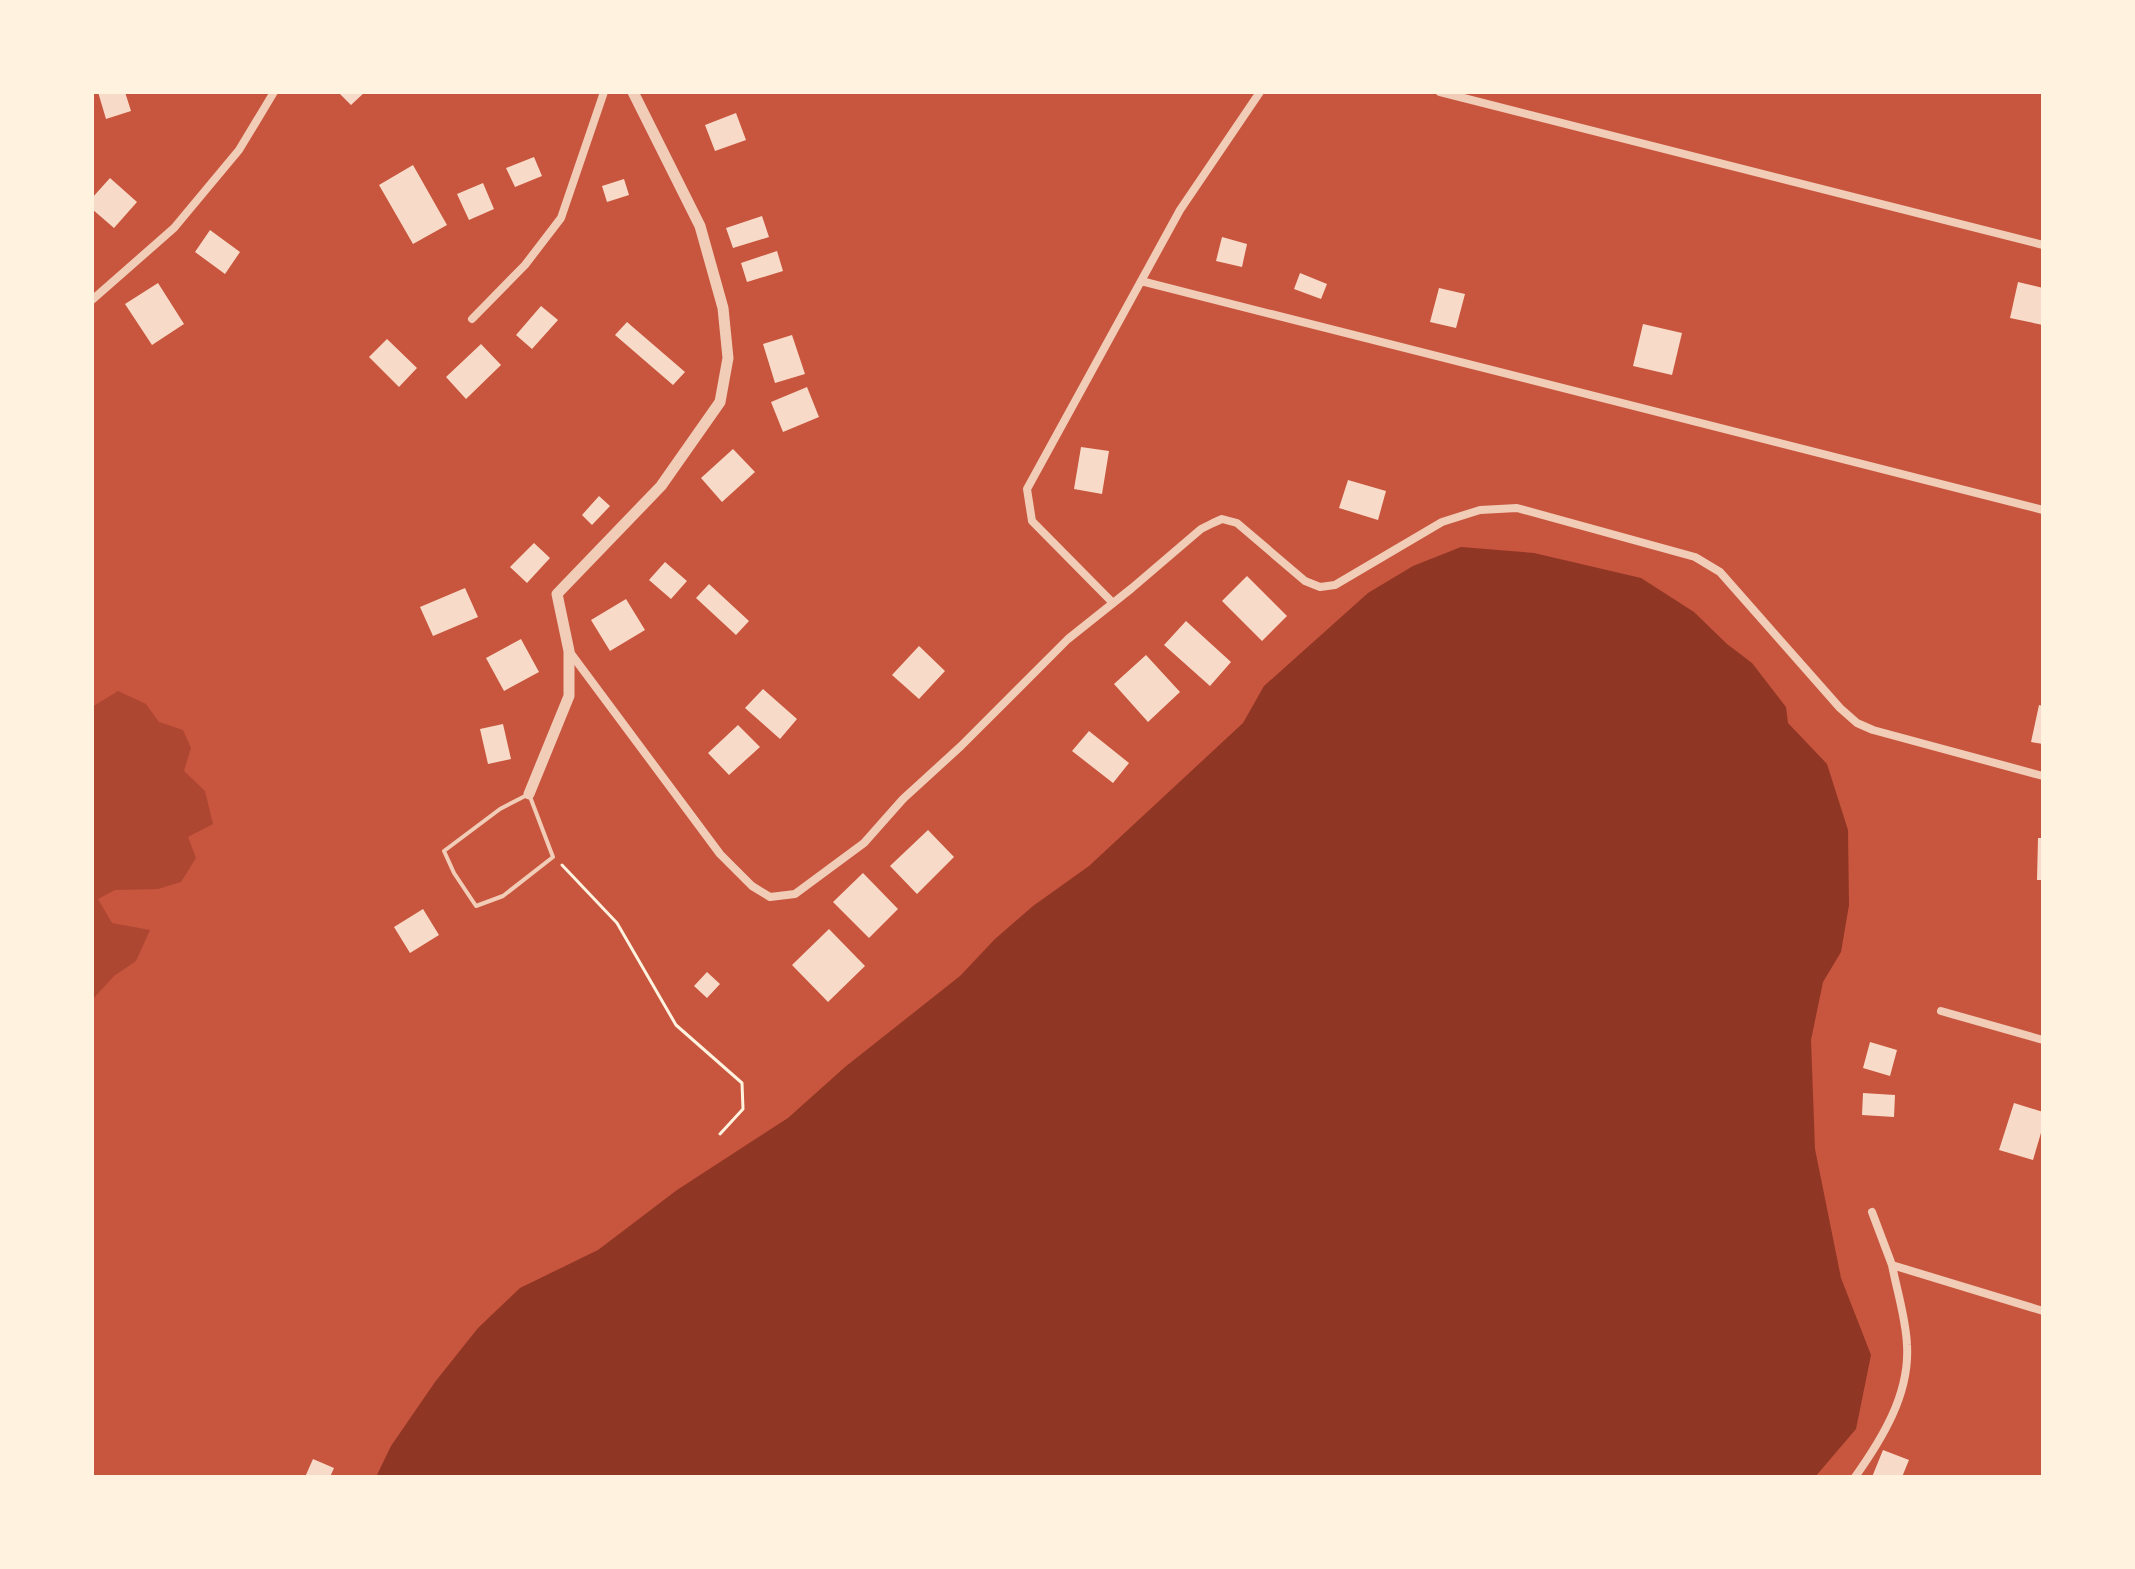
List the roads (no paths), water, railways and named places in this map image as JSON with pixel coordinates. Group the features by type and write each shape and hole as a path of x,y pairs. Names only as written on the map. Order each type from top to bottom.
{"street":[{"path":"92,300 174,228 239,150 274,92"},
{"path":"472,319 525,265 561,218 604,92"},
{"path":"529,794 569,696 569,651 557,594 661,486 720,402 728,358 723,308 700,226 633,92"},
{"path":"1113,603 1032,521 1027,489 1180,210 1260,92"},
{"path":"1440,92 2043,245"},
{"path":"1141,281 2043,510"},
{"path":"569,651 720,854 752,886 770,897 795,894 864,843 903,799 1068,639 1201,529 1222,519 1237,523 1305,581 1320,587 1335,585 1442,522 1480,510 1517,508 1695,557 1720,572 1840,708 1857,723 2043,776"},
{"path":"1941,1011 2043,1040"},
{"path":"1855,1477 1890,1425 1904,1379 1907,1346 1892,1265 1872,1212"},
{"path":"1892,1265 2043,1311"}],"lane":[{"path":"529,794 553,857 503,896 476,906 454,873 444,851 500,809 529,794"}]}
